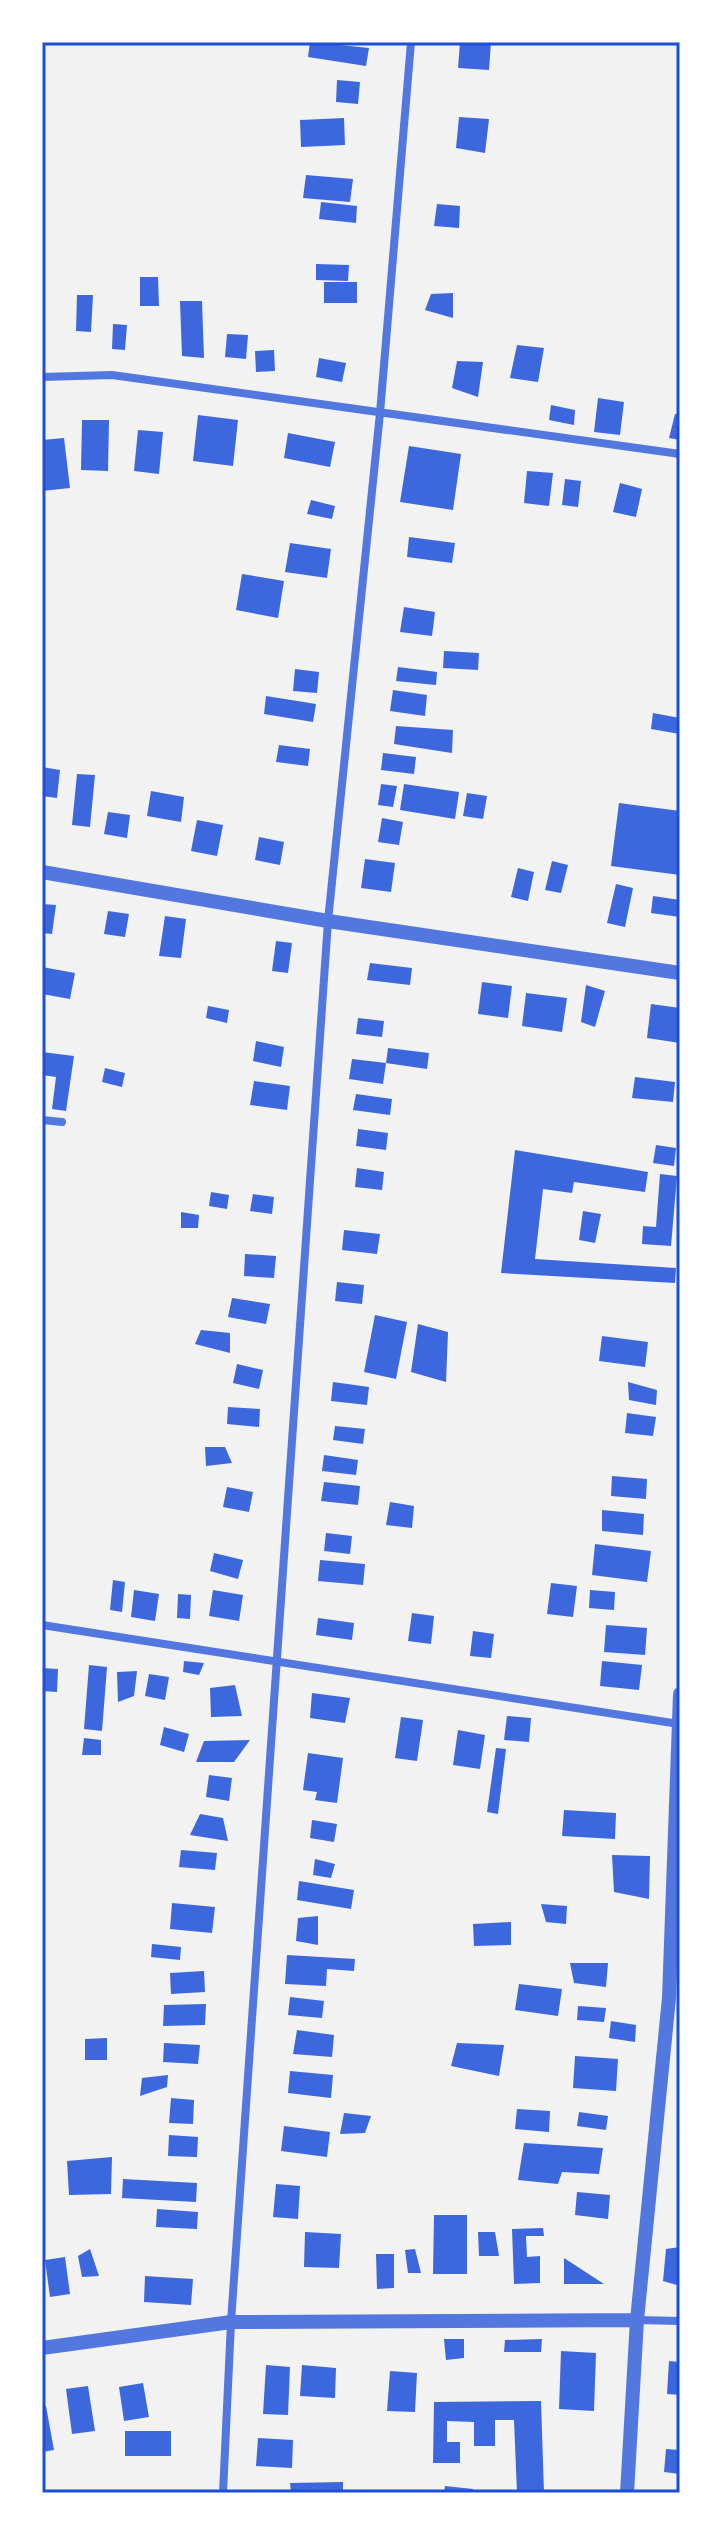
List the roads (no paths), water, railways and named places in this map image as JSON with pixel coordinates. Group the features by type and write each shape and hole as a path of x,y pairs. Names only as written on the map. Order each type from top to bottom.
{"street":[{"path":"223,2493 231,2322 328,921 380,413 411,42"},
{"path":"42,377 112,375 680,454"},
{"path":"42,872 328,921 680,973"},
{"path":"42,1120 62,1122"},
{"path":"42,1625 679,1724"},
{"path":"627,2493 637,2320 669,1998 680,1694"},
{"path":"42,2348 231,2322 680,2321"}]}
